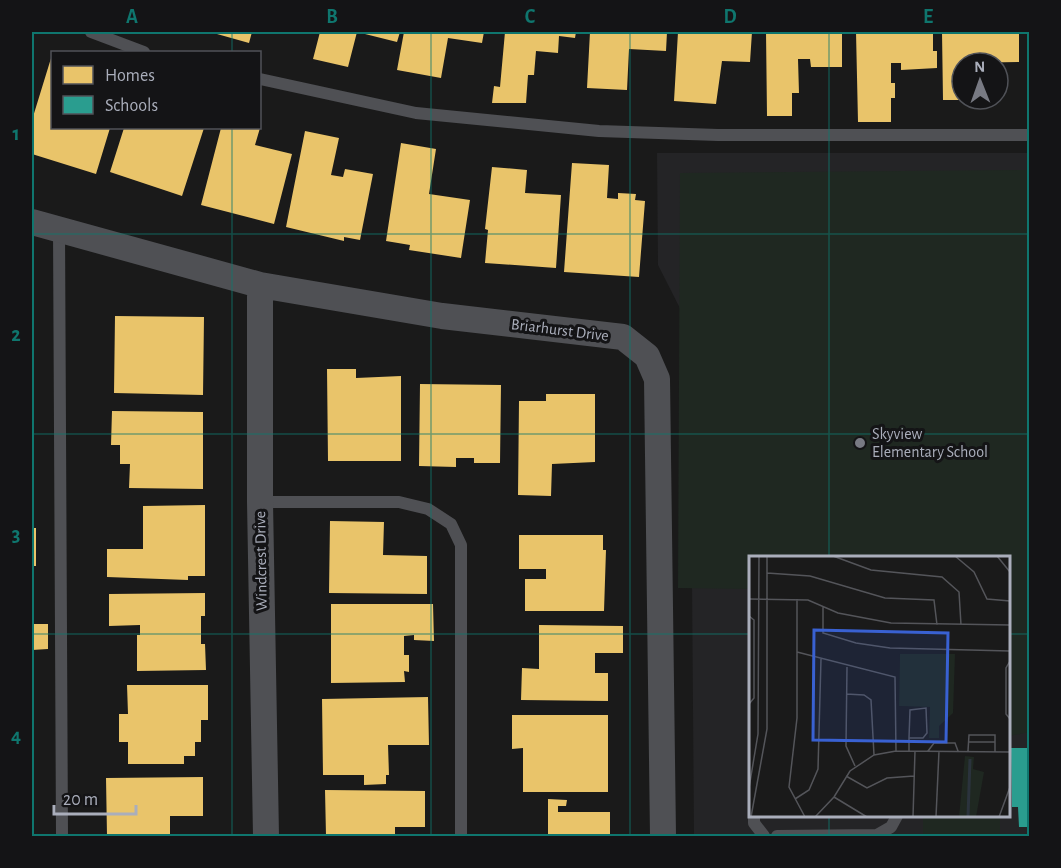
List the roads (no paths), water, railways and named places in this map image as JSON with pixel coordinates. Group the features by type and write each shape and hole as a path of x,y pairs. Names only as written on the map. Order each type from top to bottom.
{"street":[{"name":"Briarhurst Drive","path":"32,222 260,285 442,316 623,337 646,356 657,379 663,837"},
{"name":"Windcrest Drive","path":"260,285 260,502 266,837"}],"lane":[{"path":"91,32 141,51"},
{"path":"261,79 416,113 589,130 729,135 1029,135"},
{"path":"59,229 62,837"},
{"path":"260,502 399,502 428,509 451,524 461,545 461,837"},
{"path":"754,817 754,822 764,837"},
{"path":"777,837 877,835 891,827 896,817"}],"place":[{"name":"Skyview Elementary School","path":"860,443"}]}
